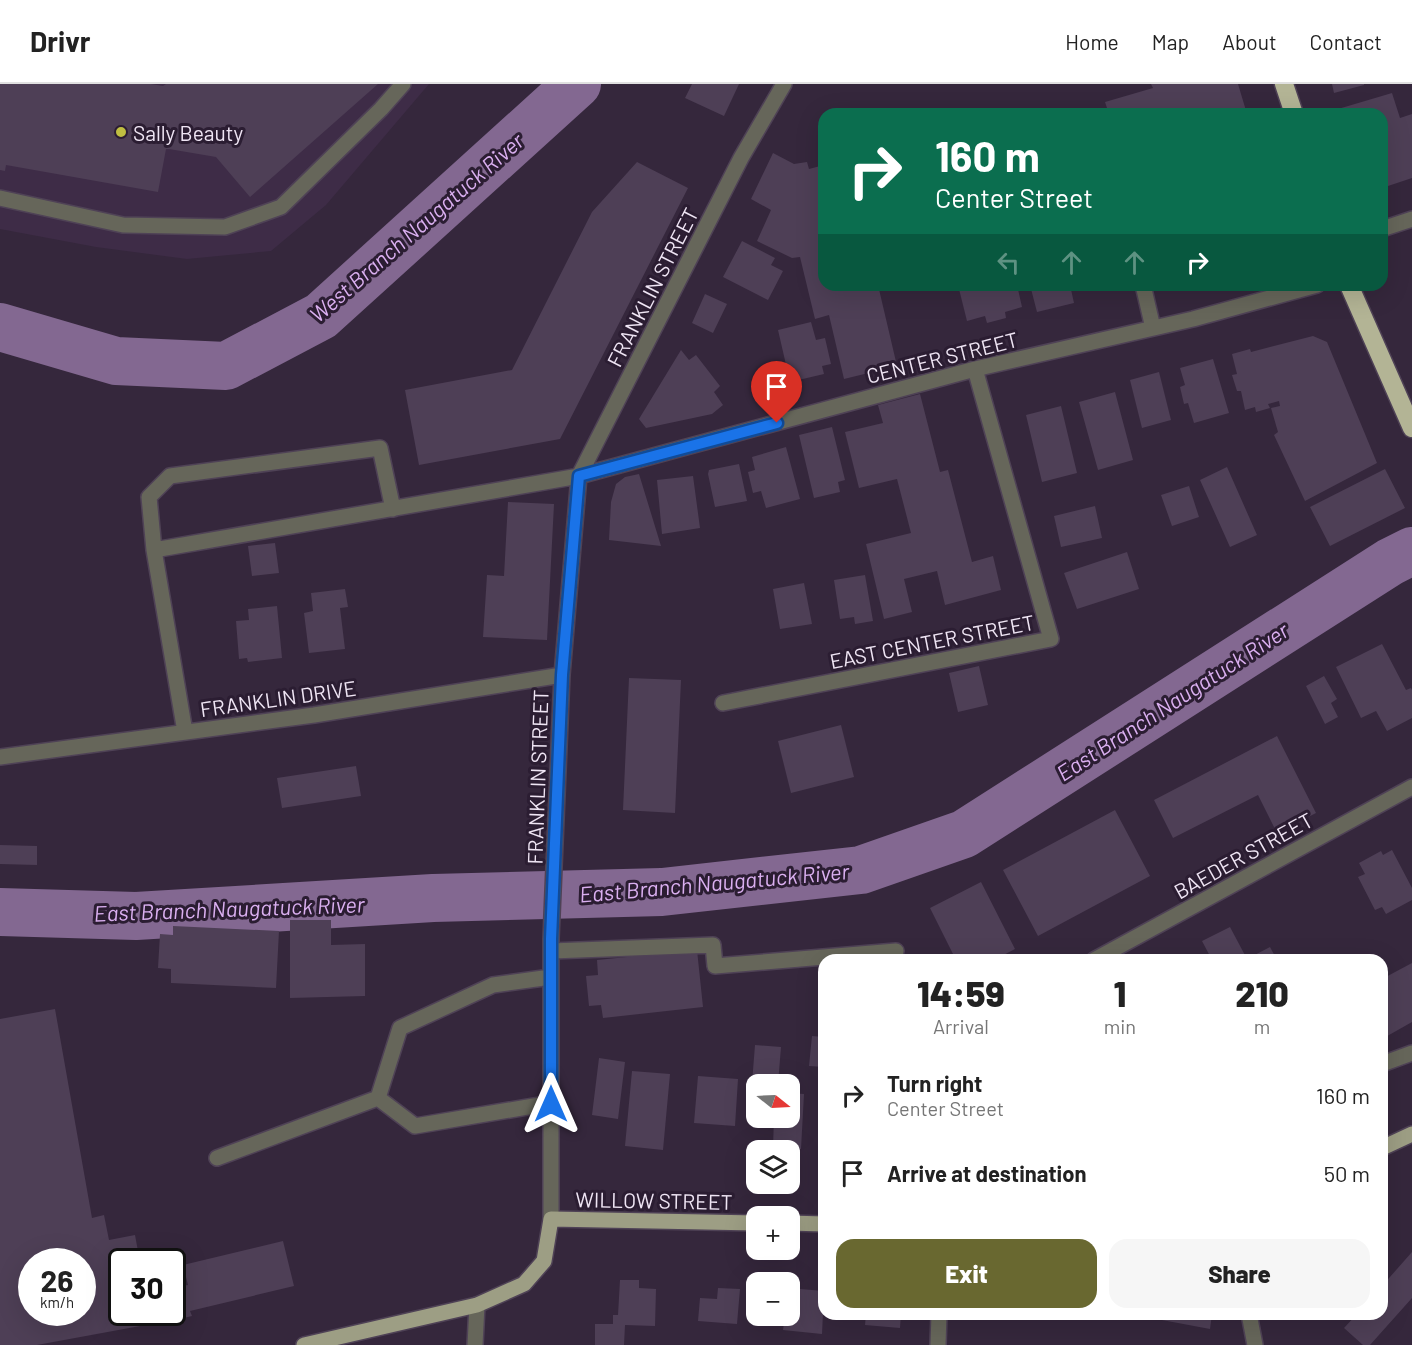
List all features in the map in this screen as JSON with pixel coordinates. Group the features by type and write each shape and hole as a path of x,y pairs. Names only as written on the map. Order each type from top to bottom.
{"highway":[{"path":"1284,84 1292,108"},
{"path":"1352,291 1412,428"}],"main road":[{"path":"1388,1145 1412,1134"},
{"name":"WILLOW STREET","path":"551,1219 746,1223"},
{"name":"FRANKLIN STREET","path":"304,1345 477,1305 524,1284 544,1261 551,1219"},
{"path":"800,1223 818,1224"}],"street":[{"path":"0,198 123,225 225,227 281,207 381,109 403,84"},
{"name":"FRANKLIN STREET","path":"551,1219 551,945 562,675 579,476 741,158 784,84"},
{"path":"1388,227 1412,219"},
{"path":"1144,291 1153,328"},
{"name":"CENTER STREET","path":"154,550 579,476 975,369 1153,328 1294,291"},
{"name":"EAST CENTER STREET","path":"723,703 1051,639 975,369"},
{"path":"185,732 154,550 149,497 170,476 380,448 393,509"},
{"name":"FRANKLIN DRIVE","path":"0,757 314,716 562,675"},
{"name":"BAEDER STREET","path":"1105,954 1412,787"},
{"path":"551,945 713,945 715,966 818,957"},
{"path":"860,954 896,951"},
{"path":"378,1098 400,1028 494,986 551,977"},
{"path":"1388,1062 1412,1053"},
{"path":"378,1098 415,1126 551,1104"},
{"path":"217,1158 378,1098"},
{"path":"475,1345 477,1305"},
{"path":"938,1345 939,1320"},
{"path":"1250,1320 1255,1345"}],"shaded area":[{"path":"0,84 429,84 326,205 271,251 187,259 96,247 0,229"}],"building":[{"path":"0,84 151,84 163,86 166,84 378,84 250,197 216,157 169,149 166,149 158,192 6,165 5,171 0,170"},
{"path":"692,84 739,84 724,116 685,98"},
{"path":"1151,84 1238,84 1245,108 1107,108 1105,102 1153,88"},
{"path":"1332,84 1364,84 1364,85 1334,93"},
{"path":"1392,93 1400,118 1412,114 1412,178 1388,186 1388,108 1341,108"},
{"path":"773,153 794,164 807,162 809,169 818,167 818,291 879,291 897,366 844,379 829,315 815,319 800,257 792,258 757,241 771,210 751,199"},
{"path":"637,162 688,188 560,439 419,465 405,390 512,370 592,212"},
{"path":"742,241 775,258 771,265 783,271 768,300 723,277"},
{"path":"960,291 1018,291 1022,307 1005,312 1006,318 987,323 985,316 967,321"},
{"path":"1032,291 1071,291 1074,303 1037,312"},
{"path":"705,294 727,304 713,333 692,323"},
{"path":"811,322 816,340 825,338 831,364 822,366 824,374 790,382 778,330"},
{"path":"1313,336 1327,342 1377,463 1305,501 1274,435 1278,432 1271,408 1280,406 1279,401 1268,404 1270,408 1256,412 1255,407 1245,410 1241,391 1237,391 1232,375 1237,374 1232,354 1250,349 1251,352"},
{"path":"681,350 689,360 696,355 720,386 714,392 723,405 712,414 646,428 639,419"},
{"path":"1213,359 1229,413 1194,423 1188,403 1184,404 1180,387 1185,385 1180,368"},
{"path":"1159,372 1171,420 1142,428 1130,380"},
{"path":"1115,392 1133,460 1098,470 1079,402"},
{"path":"920,394 940,472 948,470 972,562 993,556 1001,590 945,605 937,571 904,579 912,612 884,619 866,544 911,533 897,479 859,488 845,432 883,423 878,405"},
{"path":"1061,406 1077,473 1042,482 1026,415"},
{"path":"832,427 845,480 838,482 840,492 814,498 799,435"},
{"path":"786,447 800,499 766,508 761,491 753,493 748,472 755,470 752,457"},
{"path":"739,464 747,501 715,507 709,470"},
{"path":"1227,467 1257,535 1230,547 1200,480"},
{"path":"1385,469 1405,508 1330,546 1310,507"},
{"path":"639,474 661,546 609,540 611,502 616,484 625,477"},
{"path":"693,476 700,528 662,534 657,480"},
{"path":"1189,486 1199,517 1172,526 1161,495"},
{"path":"508,502 554,504 547,640 483,637 487,575 504,576"},
{"path":"1095,506 1102,538 1061,547 1054,516"},
{"path":"275,543 279,573 252,576 248,546"},
{"path":"1127,552 1139,589 1077,609 1064,573"},
{"path":"865,575 873,621 855,624 854,617 840,619 834,580"},
{"path":"804,583 812,624 780,629 773,589"},
{"path":"345,589 348,607 340,608 345,649 309,653 304,613 313,611 311,593"},
{"path":"277,606 282,658 248,662 247,658 239,659 236,621 249,620 248,609"},
{"path":"1382,644 1406,690 1411,688 1412,690 1412,718 1387,731 1376,711 1361,718 1336,667"},
{"path":"979,666 988,705 958,712 949,673"},
{"path":"1324,676 1337,699 1331,703 1338,717 1325,724 1306,686"},
{"path":"629,678 681,680 675,813 623,810"},
{"path":"841,725 854,777 791,793 778,741"},
{"path":"1277,736 1316,813 1277,833 1258,795 1173,838 1154,800"},
{"path":"356,766 361,796 282,808 277,778"},
{"path":"1115,810 1150,876 1038,936 1003,870"},
{"path":"0,845 37,846 37,865 0,864"},
{"path":"1392,850 1412,888 1412,900 1386,914 1382,907 1375,910 1358,877 1365,874 1359,863 1381,851 1383,855"},
{"path":"981,882 1015,949 1005,954 953,954 930,908"},
{"path":"290,920 331,920 331,945 365,944 365,996 290,998"},
{"path":"173,926 279,931 276,988 171,983 171,969 158,968 160,934 173,935"},
{"path":"1230,927 1244,954 1209,954 1202,941"},
{"path":"1270,947 1274,954 1257,954"},
{"path":"697,950 703,1007 603,1018 601,1005 589,1006 586,976 598,975 597,960"},
{"path":"1412,963 1412,1022 1388,1036 1388,976"},
{"path":"55,1009 92,1218 104,1215 109,1240 135,1235 137,1248 108,1248 108,1326 140,1326 37,1345 0,1345 0,1019"},
{"path":"812,1036 818,1036 818,1067 809,1066"},
{"path":"755,1045 781,1047 779,1074 753,1074"},
{"path":"599,1058 625,1062 618,1119 592,1115"},
{"path":"632,1071 670,1074 663,1150 625,1146"},
{"path":"698,1076 738,1079 735,1126 694,1123"},
{"path":"800,1094 804,1094 801,1149 800,1140 773,1140 774,1128 800,1128"},
{"path":"283,1241 294,1286 190,1311 192,1316 186,1317 186,1285 188,1285 186,1264"},
{"path":"1412,1252 1412,1298 1370,1345 1363,1345 1344,1328 1351,1320 1388,1320 1388,1279"},
{"path":"620,1280 639,1280 639,1288 656,1289 655,1326 625,1325 624,1345 595,1345 595,1324 613,1324 613,1315 618,1315"},
{"path":"718,1288 740,1289 737,1324 698,1321 700,1298 717,1299"},
{"path":"800,1289 818,1290 818,1320 823,1320 822,1334 783,1330 784,1326 800,1326"},
{"path":"865,1320 901,1320 900,1328 865,1325"},
{"path":"1162,1320 1211,1320 1210,1329"}],"waterway":[{"name":"West Branch Naugatuck River","path":"0,327 116,361 226,366 321,316 577,84"},
{"name":"East Branch Naugatuck River","path":"0,912 136,916 433,898 662,892 861,870 964,834 1390,562 1412,551"}],"place":[{"name":"Sally Beauty","path":"121,132"}],"route":[{"path":"551,1104 551,939 562,675 579,476 777,423"}]}
